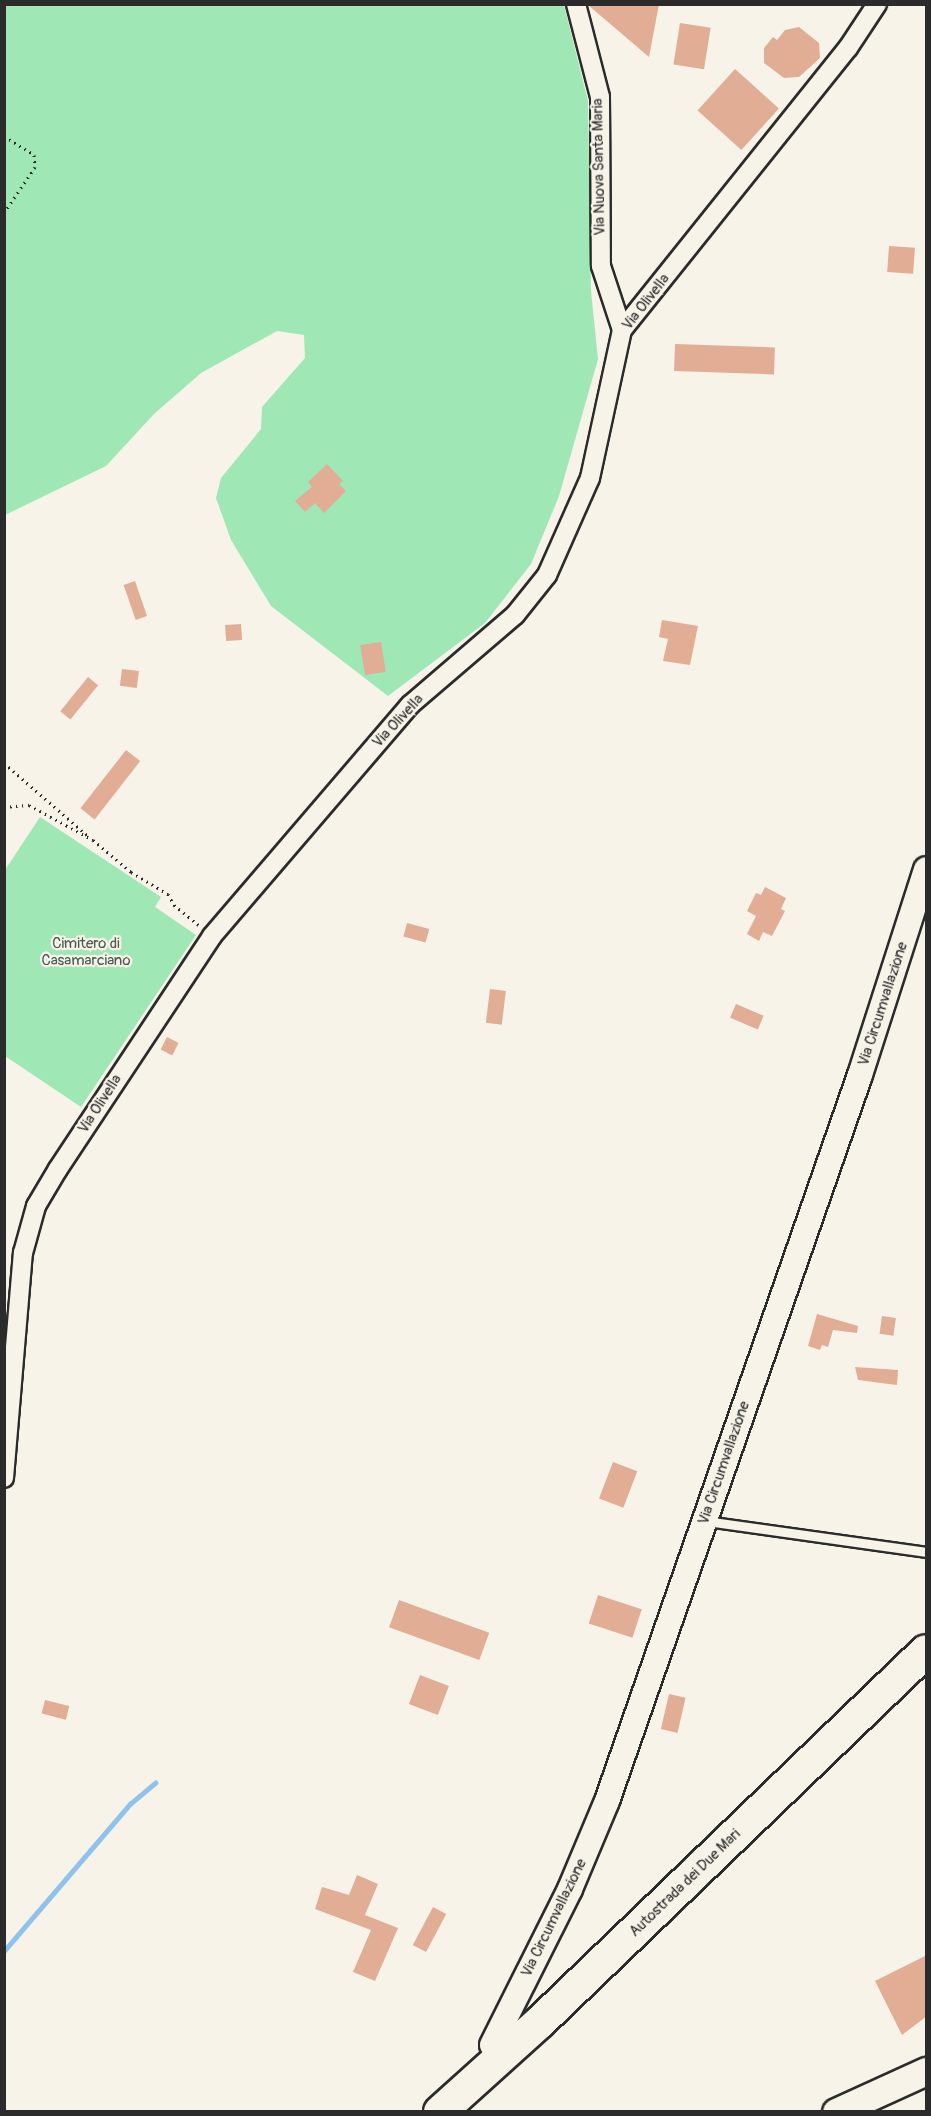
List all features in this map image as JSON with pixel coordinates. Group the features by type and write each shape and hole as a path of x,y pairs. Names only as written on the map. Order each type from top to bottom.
{"highway":[{"name":"Autostrada dei Due Mari","path":"440,2112 540,2022 927,1651"},
{"name":"Autostrada dei Due Mari","path":"473,2112 927,1680"}],"main road":[{"path":"836,2112 927,2071"}],"street":[{"name":"Via Nuova Santa Maria","path":"576,4 602,120 598,212 601,266 622,330"},
{"name":"Via Olivella","path":"4,1478 23,1253 36,1206 212,936 410,705 515,615 547,575 590,478 622,330 848,48 877,4"},
{"name":"Via Circumvallazione","path":"492,2045 570,1889 607,1801 860,1075 927,869"}],"lane":[{"path":"704,1521 927,1552"}],"path":[{"path":"4,136 34,155 35,167 4,213"},
{"path":"4,763 131,872 168,894 174,905 212,936"},
{"path":"4,807 29,805 93,840"}],"green space":[{"path":"5,5 564,5 588,101 591,291 598,359 559,496 531,564 485,623 388,696 271,606 231,540 216,498 221,478 261,429 262,407 305,358 304,335 277,331 201,373 154,414 106,466 5,515"},
{"name":"Cimitero di Casamarciano","path":"40,817 161,897 155,907 196,935 81,1107 5,1056 5,870"}],"building":[{"path":"659,4 649,57 588,5"},
{"path":"680,23 711,28 704,69 673,64"},
{"path":"799,27 819,43 820,58 799,77 784,78 764,63 764,48 773,37 777,40 785,30"},
{"path":"735,69 779,108 741,150 698,111"},
{"path":"889,246 915,248 913,274 887,272"},
{"path":"675,344 775,347 774,374 674,371"},
{"path":"327,464 343,481 339,484 346,491 324,513 315,503 305,512 295,501 312,487 308,482"},
{"path":"135,581 147,616 136,620 124,585"},
{"path":"662,620 698,626 690,665 663,661 668,639 659,637"},
{"path":"241,624 242,640 226,641 225,625"},
{"path":"381,642 386,672 365,675 360,645"},
{"path":"122,669 139,671 137,688 120,686"},
{"path":"88,677 98,685 70,719 60,711"},
{"path":"126,750 140,761 95,819 80,808"},
{"path":"765,887 786,898 781,909 785,911 772,936 763,932 759,941 747,934 756,916 747,911 756,893 761,895"},
{"path":"407,923 429,929 426,942 403,937"},
{"path":"490,989 506,991 502,1025 486,1023"},
{"path":"736,1004 764,1016 758,1030 730,1018"},
{"path":"167,1037 179,1043 172,1055 161,1049"},
{"path":"817,1314 858,1326 857,1333 833,1330 828,1347 822,1345 820,1350 808,1346"},
{"path":"882,1316 896,1318 893,1336 879,1334"},
{"path":"855,1367 898,1370 897,1385 858,1380"},
{"path":"613,1462 637,1471 623,1508 599,1498"},
{"path":"598,1595 642,1609 632,1638 589,1624"},
{"path":"399,1600 489,1633 479,1660 389,1627"},
{"path":"420,1675 449,1686 438,1715 409,1704"},
{"path":"669,1694 686,1698 677,1733 661,1729"},
{"path":"45,1700 69,1706 66,1720 42,1714"},
{"path":"357,1875 378,1884 365,1915 398,1928 375,1981 353,1972 371,1930 315,1909 322,1887 349,1895"},
{"path":"433,1907 446,1914 426,1952 413,1945"},
{"path":"927,1955 927,2016 902,2035 875,1981"}],"waterway":[{"path":"4,1951 130,1804 155,1783"}]}
